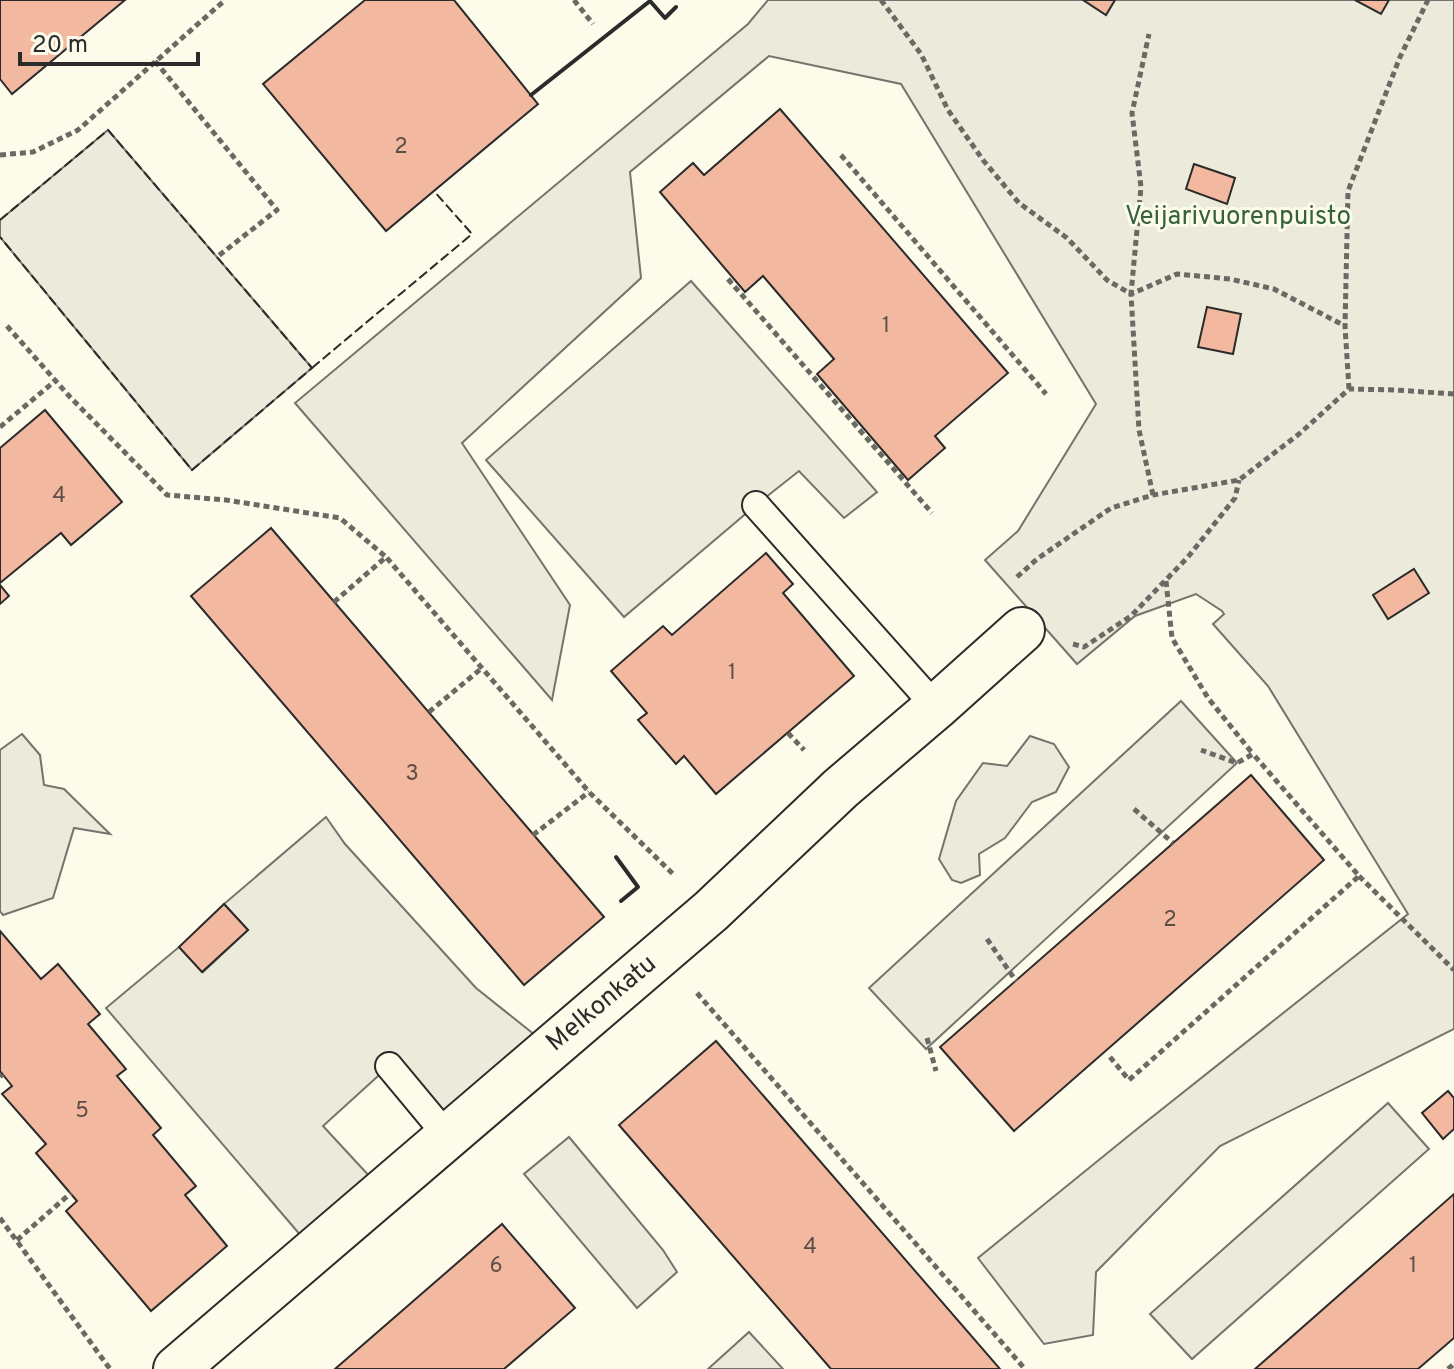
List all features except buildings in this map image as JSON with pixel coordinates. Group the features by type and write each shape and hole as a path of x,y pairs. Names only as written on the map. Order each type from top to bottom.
{"street":[{"name":"Melkonkatu","path":"176,1369 663,953 841,788 1022,630"}],"lane":[{"path":"756,505 936,707"},
{"path":"389,1066 448,1137"}],"path":[{"path":"0,155 33,152 78,130 225,0"},
{"path":"574,0 593,24"},
{"path":"881,0 921,54 948,110 983,160 1019,203 1067,238 1107,280 1131,294"},
{"path":"1349,389 1345,326 1348,191 1400,57 1428,0"},
{"path":"1149,34 1132,113 1141,187 1131,294 1139,430 1153,495"},
{"path":"155,61 277,210 217,257"},
{"path":"841,155 1046,394"},
{"path":"1131,294 1177,274 1230,279 1274,289 1345,326"},
{"path":"728,279 932,513"},
{"path":"7,326 55,381 167,495 226,500 340,518 386,557 589,792 711,911"},
{"path":"0,427 55,381"},
{"path":"1014,580 1037,559 1111,508 1153,495 1239,480 1299,434 1349,389 1454,394"},
{"path":"1022,630 1084,647 1131,616 1188,557 1235,498 1239,480"},
{"path":"334,602 386,557"},
{"path":"1166,580 1172,638 1208,698 1359,876 1454,970"},
{"path":"429,712 482,668"},
{"path":"1201,750 1237,763 1253,754"},
{"path":"533,835 589,792"},
{"path":"1134,809 1173,843"},
{"path":"1110,1057 1129,1080 1359,876"},
{"path":"987,939 1016,981"},
{"path":"663,953 1025,1369"},
{"path":"927,1038 936,1071"},
{"path":"17,1240 71,1193"},
{"path":"0,1218 110,1369"},
{"path":"1448,1369 1454,1364"}],"green space":[{"name":"Veijarivuorenpuisto","path":"768,0 1454,0 1454,1029 1220,1146 1096,1272 1093,1335 1044,1344 978,1258 1408,914 1268,686 1213,624 1224,614 1222,611 1196,594 1135,616 1077,664 985,560 1018,531 1096,404 901,84 769,56 630,172 641,278 462,443 570,605 552,700 295,403 748,24"},
{"path":"108,130 312,368 192,470 0,237 0,220"},
{"path":"22,734 40,755 44,785 64,789 110,834 74,828 53,898 3,915 0,911 0,750"},
{"path":"1030,736 1054,744 1069,767 1056,792 1032,802 1005,838 979,854 980,875 961,883 952,880 939,859 956,801 983,763 1007,766"}],"shaded area":[{"path":"691,281 877,492 844,518 799,471 624,617 486,460"},
{"path":"1181,701 1237,763 926,1049 869,988"},
{"path":"326,817 345,844 476,988 550,1047 448,1137 388,1067 323,1126 384,1192 314,1251 106,1008 179,947 203,972 248,930 224,904"},
{"path":"1388,1103 1429,1149 1192,1359 1150,1314"},
{"path":"569,1137 663,1250 677,1272 637,1308 524,1174"},
{"path":"749,1332 783,1369 708,1369"}],"fence":[{"path":"0,220 108,130 312,368 192,470 0,237"},
{"path":"312,368 472,234 434,191"}],"wall":[{"path":"531,95 650,1 665,18 676,7"},
{"path":"616,857 638,887 621,901"}]}
